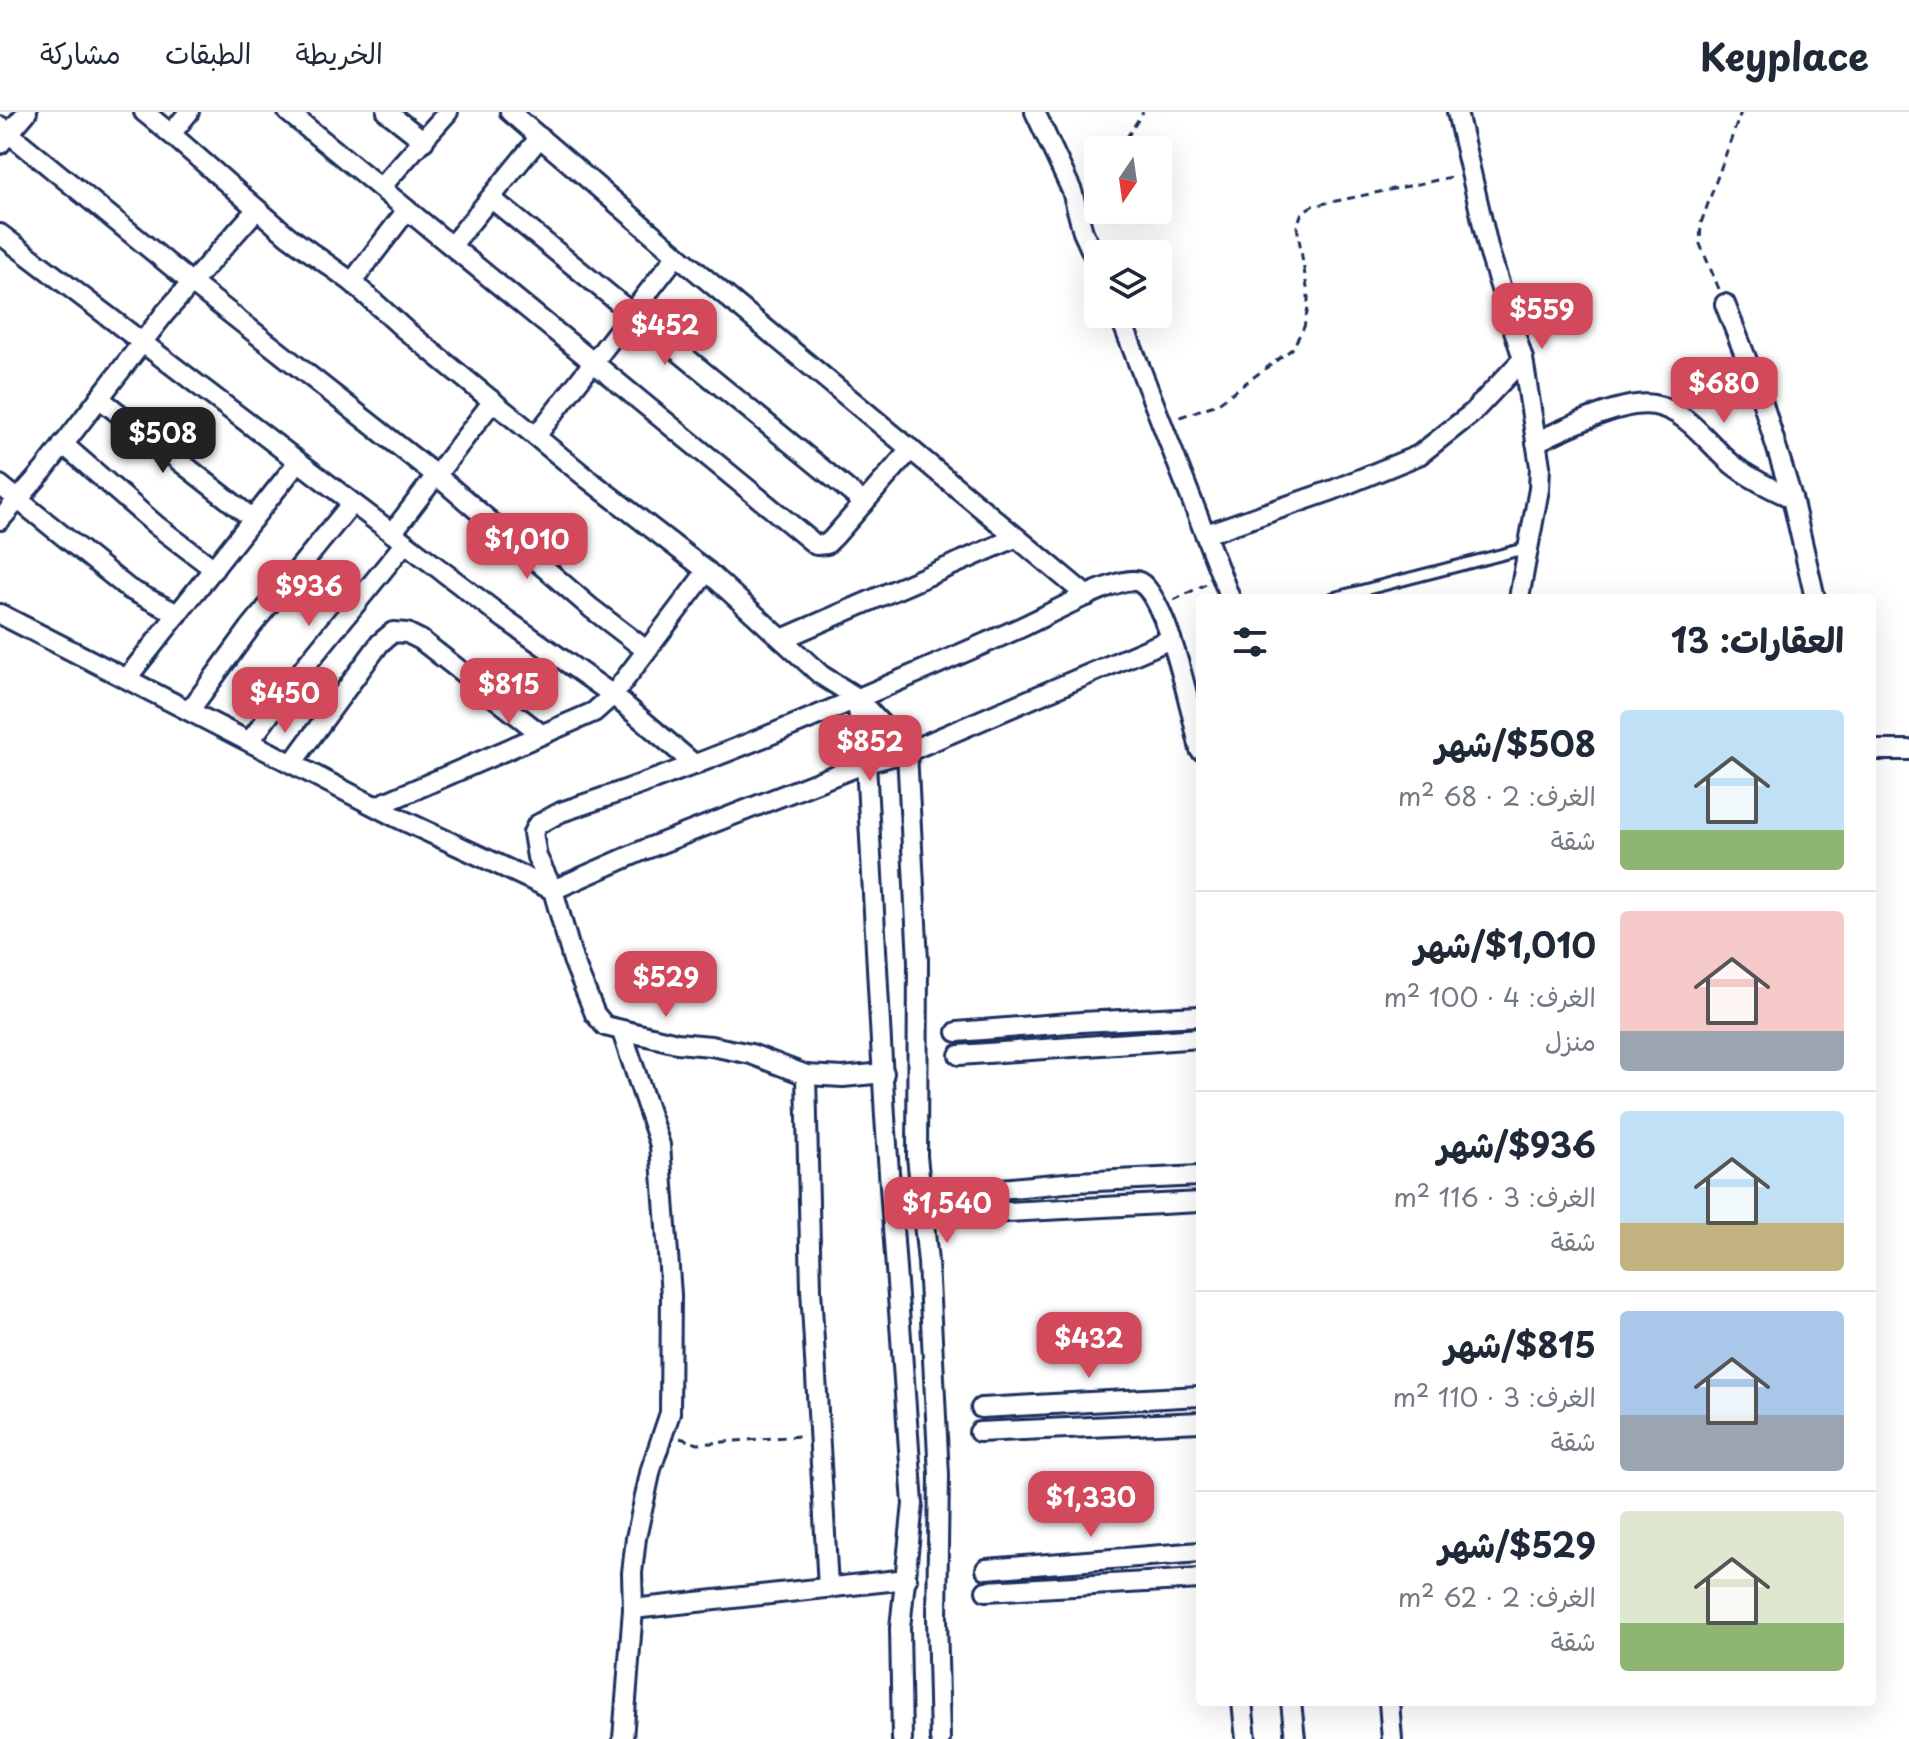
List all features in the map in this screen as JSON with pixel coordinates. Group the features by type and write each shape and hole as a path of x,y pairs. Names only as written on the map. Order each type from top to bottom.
{"street":[{"path":"27,112 3,135 436,475 591,608 646,650"},
{"path":"144,112 288,236 352,282 493,401 707,571 821,675 856,697 907,752 918,961 917,1156 928,1262 939,1475 937,1618 940,1739"},
{"path":"171,134 189,112"},
{"path":"288,112 816,545 827,544 911,449"},
{"path":"387,112 424,141"},
{"path":"381,187 448,112"},
{"path":"510,112 1087,596"},
{"path":"1035,112 1072,191 1087,240"},
{"path":"1457,112 1489,251 1523,359 1540,466 1539,489 1520,594"},
{"path":"452,245 540,137"},
{"path":"492,199 864,503"},
{"path":"0,520 141,342 257,209"},
{"path":"352,282 407,210"},
{"path":"0,234 505,619 613,695 695,765"},
{"path":"536,436 677,255"},
{"path":"1725,304 1760,394 1792,498 1814,594"},
{"path":"1124,328 1228,594"},
{"path":"1206,534 1333,490 1419,455 1471,414 1523,359"},
{"path":"99,398 253,519"},
{"path":"250,741 399,538 436,475 493,401"},
{"path":"1536,442 1594,417 1630,406 1652,404 1670,410 1689,422 1733,465 1792,498"},
{"path":"63,444 157,526 214,569"},
{"path":"127,678 298,462"},
{"path":"0,485 129,589 178,614"},
{"path":"190,710 250,628 352,503"},
{"path":"782,639 1015,538"},
{"path":"377,806 594,712 613,695 707,571"},
{"path":"884,1073 843,1077 806,1075 742,1052 622,1032 605,1026 595,1014 573,960 553,890 537,857 533,833 537,825 561,812 781,732 1128,579 1140,582 1150,593 1171,639 1196,732"},
{"path":"0,614 377,806 553,890 646,849 866,763 907,752 1171,639"},
{"path":"293,762 380,643 393,632 407,633 421,640 541,734"},
{"path":"856,697 866,763 885,1117 913,1490 900,1628 902,1739"},
{"path":"1876,750 1909,750"},
{"path":"957,1032 1196,1016"},
{"path":"1081,1022 1083,1045"},
{"path":"622,1032 660,1145 671,1295 670,1413 651,1469 636,1538 623,1739"},
{"path":"959,1055 1196,1038"},
{"path":"806,1075 811,1289 828,1587"},
{"path":"968,1192 1076,1182 1196,1176"},
{"path":"1076,1182 1078,1208"},
{"path":"969,1214 1196,1202"},
{"path":"981,1408 1196,1396"},
{"path":"1097,1401 1100,1427"},
{"path":"979,1432 1196,1422"},
{"path":"986,1569 1196,1552"},
{"path":"1099,1560 1101,1586"},
{"path":"633,1609 907,1579"},
{"path":"986,1591 1196,1579"},
{"path":"1242,1706 1246,1739"},
{"path":"1291,1706 1295,1739"},
{"path":"1389,1706 1392,1739"}],"lane":[{"path":"1349,594 1527,548"}],"path":[{"path":"1128,136 1143,112"},
{"path":"1725,304 1700,244 1701,223 1741,112"},
{"path":"1160,424 1217,404 1292,349 1304,327 1308,308 1297,226 1302,212 1312,206 1471,172"},
{"path":"1157,608 1221,577"},
{"path":"665,1428 681,1439 698,1444 819,1434"}]}
